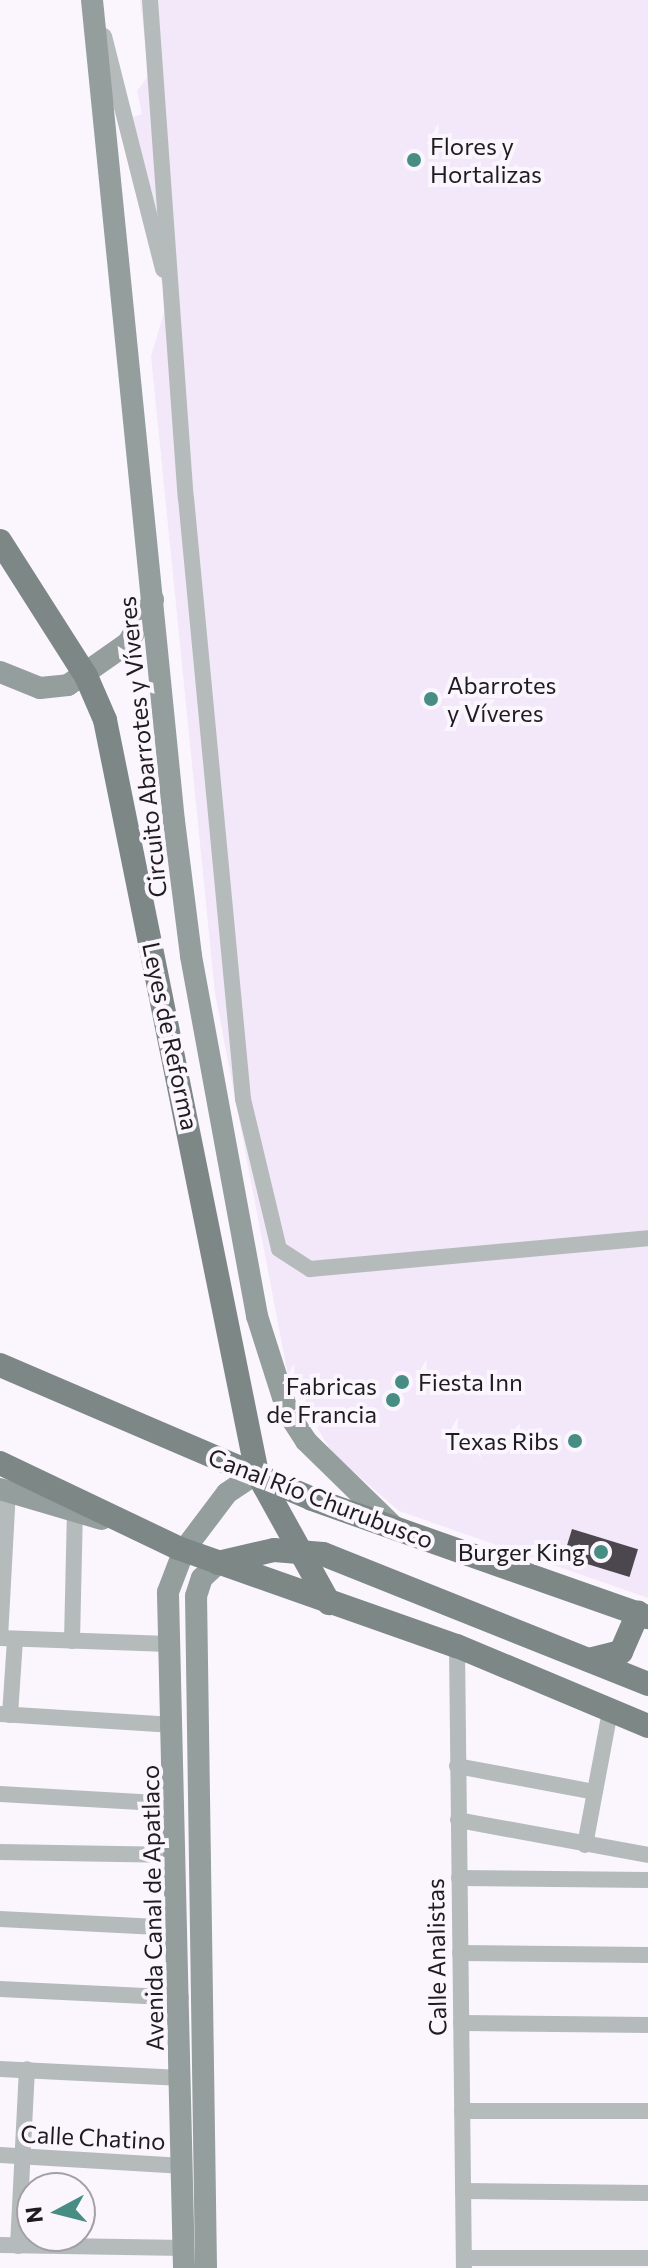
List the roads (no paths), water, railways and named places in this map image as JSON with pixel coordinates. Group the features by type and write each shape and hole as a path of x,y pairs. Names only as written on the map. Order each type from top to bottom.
{"main road":[{"name":"Leyes de Reforma","path":"0,541 86,676 105,720 257,1473 294,1549 329,1603"},
{"name":"Canal Río Churubusco","path":"0,1365 399,1531 643,1615"},
{"path":"0,1463 184,1550 457,1646 648,1726"},
{"path":"218,1563 294,1549 336,1559 648,1684"},
{"path":"586,1660 621,1652 643,1615"}],"street":[{"path":"93,0 172,302"},
{"name":"Circuito Abarrotes y Víveres","path":"93,0 191,956 270,1368 306,1441 399,1531"},
{"path":"150,0 172,302 243,1099 279,1249 310,1269 648,1238"},
{"path":"0,672 54,688 86,676 128,643 153,600"},
{"name":"Avenida Canal de Apatlaco","path":"184,2258 181,1998 169,1581 184,1550 233,1487 257,1473"},
{"path":"135,1527 4,1490 5,1714 174,1725"},
{"path":"72,1641 75,1512"},
{"name":"Avenida Canal de Apatlaco","path":"206,2268 196,1596 202,1578 218,1563"},
{"path":"5,1638 169,1644"},
{"name":"Calle Analistas","path":"457,1646 464,2263"},
{"path":"585,1845 610,1711"},
{"path":"174,1764 200,1765"},
{"path":"457,1766 595,1792"},
{"path":"0,1794 175,1804"},
{"path":"458,1820 648,1855"},
{"path":"0,1852 177,1855"},
{"path":"459,1878 648,1880"},
{"path":"0,1919 178,1928"},
{"path":"460,1953 648,1955"},
{"path":"0,1989 181,1998"},
{"path":"461,2023 648,2025"},
{"path":"0,2069 182,2078"},
{"path":"23,2172 27,2069"},
{"path":"462,2111 648,2111"},
{"name":"Calle Chatino","path":"0,2155 184,2166"},
{"path":"463,2191 648,2193"},
{"path":"96,2252 184,2258"},
{"path":"464,2263 648,2258"}],"place":[{"name":"Flores y Hortalizas","path":"414,160"},
{"name":"Abarrotes y Víveres","path":"431,699"},
{"name":"Fiesta Inn","path":"402,1382"},
{"name":"Fabricas de Francia","path":"393,1400"},
{"name":"Texas Ribs","path":"575,1441"},
{"name":"Burger King","path":"601,1552"}]}
